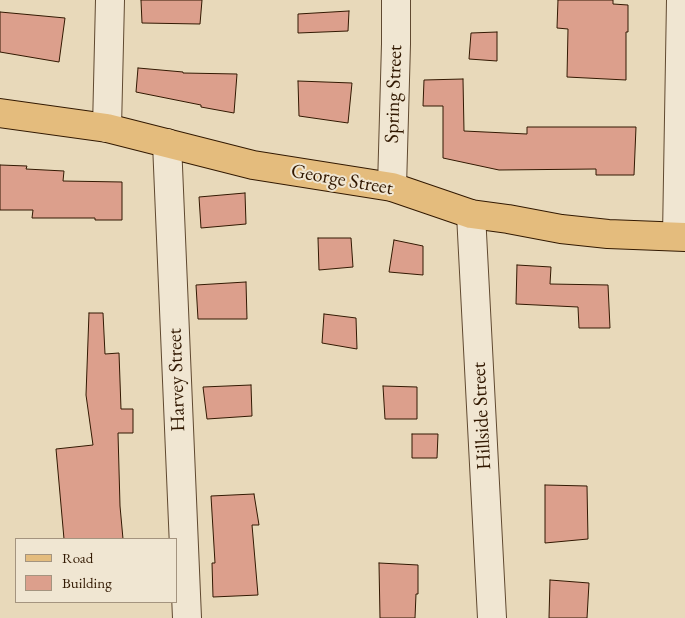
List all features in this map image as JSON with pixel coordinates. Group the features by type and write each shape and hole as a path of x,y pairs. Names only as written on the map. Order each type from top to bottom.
{"main road":[{"name":"George Street","path":"0,113 107,128 253,165 392,188 471,214 508,218 561,229 619,235 681,237"}],"street":[{"path":"107,128 110,0"},
{"name":"Spring Street","path":"392,188 396,0"},
{"path":"681,0 681,237"},
{"name":"Harvey Street","path":"167,143 187,618"},
{"name":"Hillside Street","path":"471,214 492,618"}],"building":[{"path":"141,0 202,0 200,24 142,23"},
{"path":"558,0 613,0 613,4 628,5 626,80 567,77 568,29 557,28"},
{"path":"349,11 348,31 298,33 298,14"},
{"path":"0,12 65,18 59,62 0,52"},
{"path":"497,32 497,61 469,59 471,33"},
{"path":"138,68 183,73 237,74 234,113 136,92"},
{"path":"463,79 464,131 527,134 527,127 636,127 634,175 596,175 596,169 499,170 443,158 443,106 423,106 424,80"},
{"path":"298,81 352,83 348,123 299,116"},
{"path":"0,165 27,166 26,169 64,171 63,181 122,182 122,220 32,218 33,210 0,210"},
{"path":"245,193 246,224 201,228 199,197"},
{"path":"318,238 351,238 353,267 319,270"},
{"path":"394,240 423,246 423,275 389,272"},
{"path":"517,265 551,267 550,284 608,285 610,328 579,328 578,307 516,304"},
{"path":"246,282 247,319 198,319 196,285"},
{"path":"89,313 103,313 105,354 119,353 121,409 133,409 133,433 118,433 123,538 64,538 56,449 93,445 86,395"},
{"path":"324,314 356,318 357,349 322,343"},
{"path":"251,385 252,416 207,419 203,387"},
{"path":"383,386 417,387 417,419 385,419"},
{"path":"412,434 438,434 437,458 412,458"},
{"path":"545,485 587,486 588,539 545,543"},
{"path":"254,494 259,525 252,525 258,595 213,597 212,563 215,563 211,496"},
{"path":"379,563 418,565 418,594 416,594 415,618 380,618"},
{"path":"550,580 589,583 587,618 549,618"}]}
